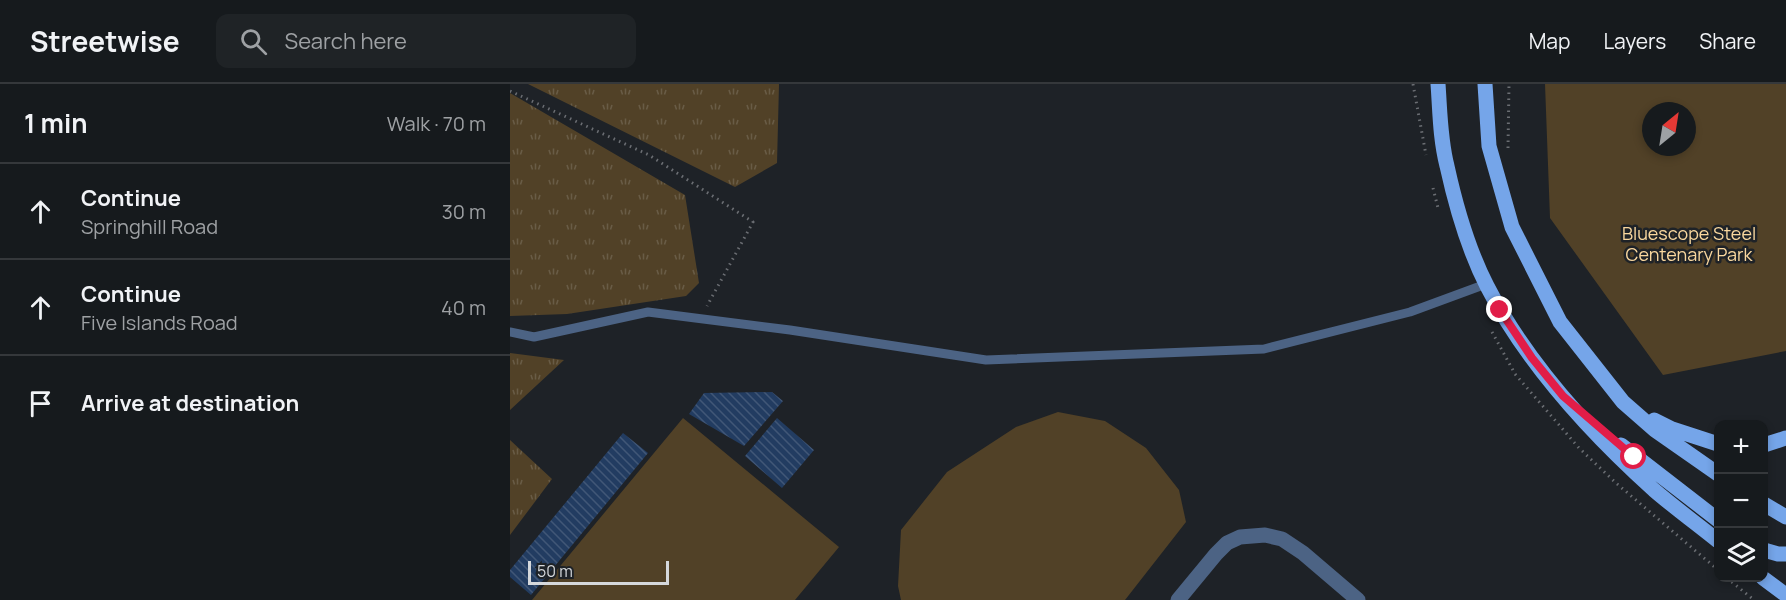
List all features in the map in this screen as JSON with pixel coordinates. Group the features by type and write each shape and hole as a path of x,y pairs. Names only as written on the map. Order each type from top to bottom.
{"main road":[{"path":"1438,84 1446,165 1461,221 1486,284 1500,310 1532,358 1563,396 1648,484 1714,538"},
{"path":"1485,84 1490,146 1512,227 1560,322 1623,402 1655,430 1714,471"},
{"path":"1563,396 1634,457 1714,516"},
{"path":"1623,402 1672,429 1714,442"},
{"path":"1768,444 1786,438"},
{"path":"1768,506 1786,517"},
{"path":"1768,551 1786,554"},
{"path":"1768,582 1786,595"}],"street":[{"path":"1179,600 1227,543 1240,537 1265,536 1282,539 1303,553 1358,600"}],"lane":[{"path":"510,332 534,337 648,312 790,330 986,360 1264,349 1410,312 1486,284"}],"path":[{"path":"1508,158 1509,84"},
{"path":"510,91 649,155 753,222 701,318"},
{"path":"1733,582 1754,600"}],"green space":[{"path":"528,84 779,84 777,163 735,187"},
{"name":"Bluescope Steel Centenary Park","path":"1545,84 1786,84 1786,351 1663,375 1550,218"},
{"path":"510,93 685,195 699,283 686,296 567,314 510,316"},
{"path":"510,353 564,360 510,410"},
{"path":"1058,412 1105,421 1146,448 1179,490 1186,522 1125,600 901,600 898,586 901,530 947,472 1016,427"},
{"path":"683,418 839,547 795,600 532,600"},
{"path":"510,440 552,479 510,535"}],"building":[{"path":"772,392 783,401 744,446 689,414 704,393"},
{"path":"777,418 814,450 782,488 745,456"},
{"path":"623,433 648,453 531,595 510,577 510,570"}],"route":[{"path":"1500,310 1532,358 1563,396 1634,457"}]}
